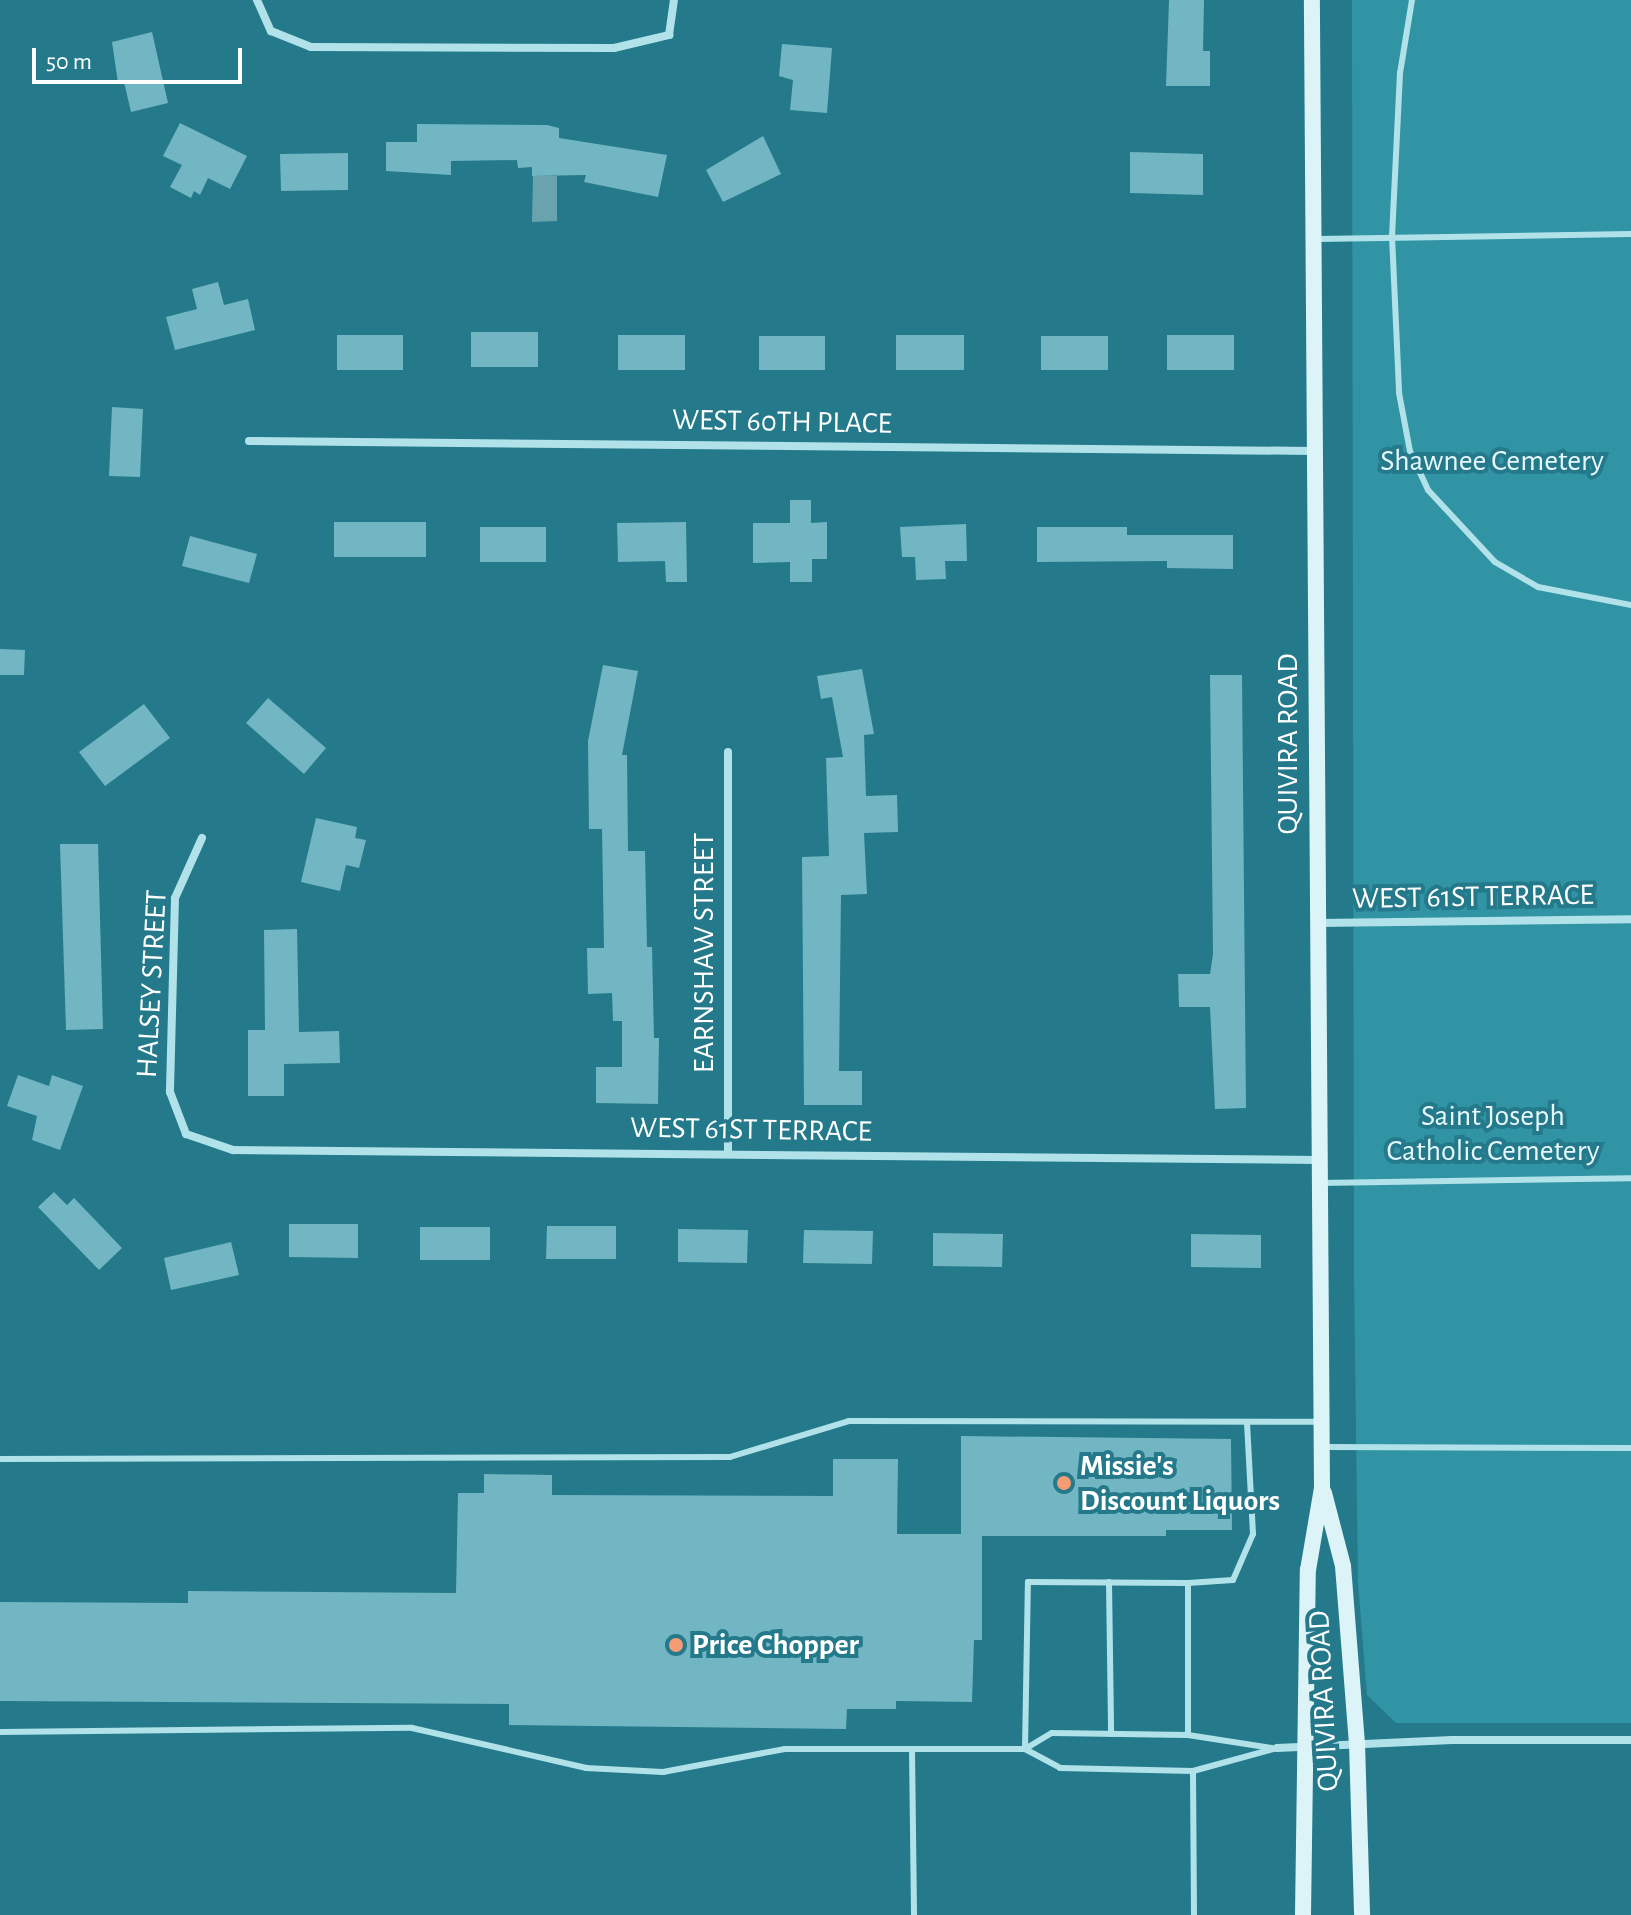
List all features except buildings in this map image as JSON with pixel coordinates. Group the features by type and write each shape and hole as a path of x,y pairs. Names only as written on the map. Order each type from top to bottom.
{"main road":[{"name":"QUIVIRA ROAD","path":"1303,1915 1308,1570 1322,1488 1317,1160 1312,0"},
{"name":"QUIVIRA ROAD","path":"1322,1488 1343,1566 1357,1743 1362,1915"}],"street":[{"path":"257,0 271,31 311,47 614,48 669,35 674,0"},
{"name":"WEST 60TH PLACE","path":"249,441 1314,451"},
{"name":"EARNSHAW STREET","path":"728,752 728,1153"},
{"name":"HALSEY STREET","path":"186,1134 170,1092 175,898 202,838"},
{"name":"WEST 61ST TERRACE","path":"1317,923 1631,919"},
{"name":"WEST 61ST TERRACE","path":"186,1134 233,1150 1317,1160"},
{"path":"1277,1748 1357,1743 1631,1740"}],"lane":[{"path":"1412,0 1400,73 1392,236 1399,393 1410,451 1428,490 1495,562 1538,587 1631,605"},
{"path":"1313,239 1631,234"},
{"path":"1318,1183 1631,1178"},
{"path":"0,1459 730,1457 849,1421 1321,1422"},
{"path":"1025,1749 1028,1582 1188,1583 1233,1580 1253,1534 1247,1422"},
{"path":"1322,1447 1631,1448"},
{"path":"1109,1582 1111,1734"},
{"path":"1188,1583 1188,1735"},
{"path":"0,1732 412,1728 586,1768 663,1772 785,1749 1025,1749 1060,1768 1193,1771 1277,1748"},
{"path":"1025,1749 1052,1733 1188,1735 1277,1748"},
{"path":"912,1749 914,1915"},
{"path":"1193,1771 1194,1915"}],"green space":[{"path":"1352,0 1631,0 1631,1723 1396,1723 1367,1695 1358,1582 1354,1271"}],"shaded area":[{"path":"533,176 557,176 557,221 532,222"}],"place":[{"name":"Missie's Discount Liquors","path":"1064,1483"},
{"name":"Price Chopper","path":"676,1645"}],"park label":[{"name":"Shawnee Cemetery","path":"1492,461"},
{"name":"Saint Joseph Catholic Cemetery","path":"1493,1133"}]}
